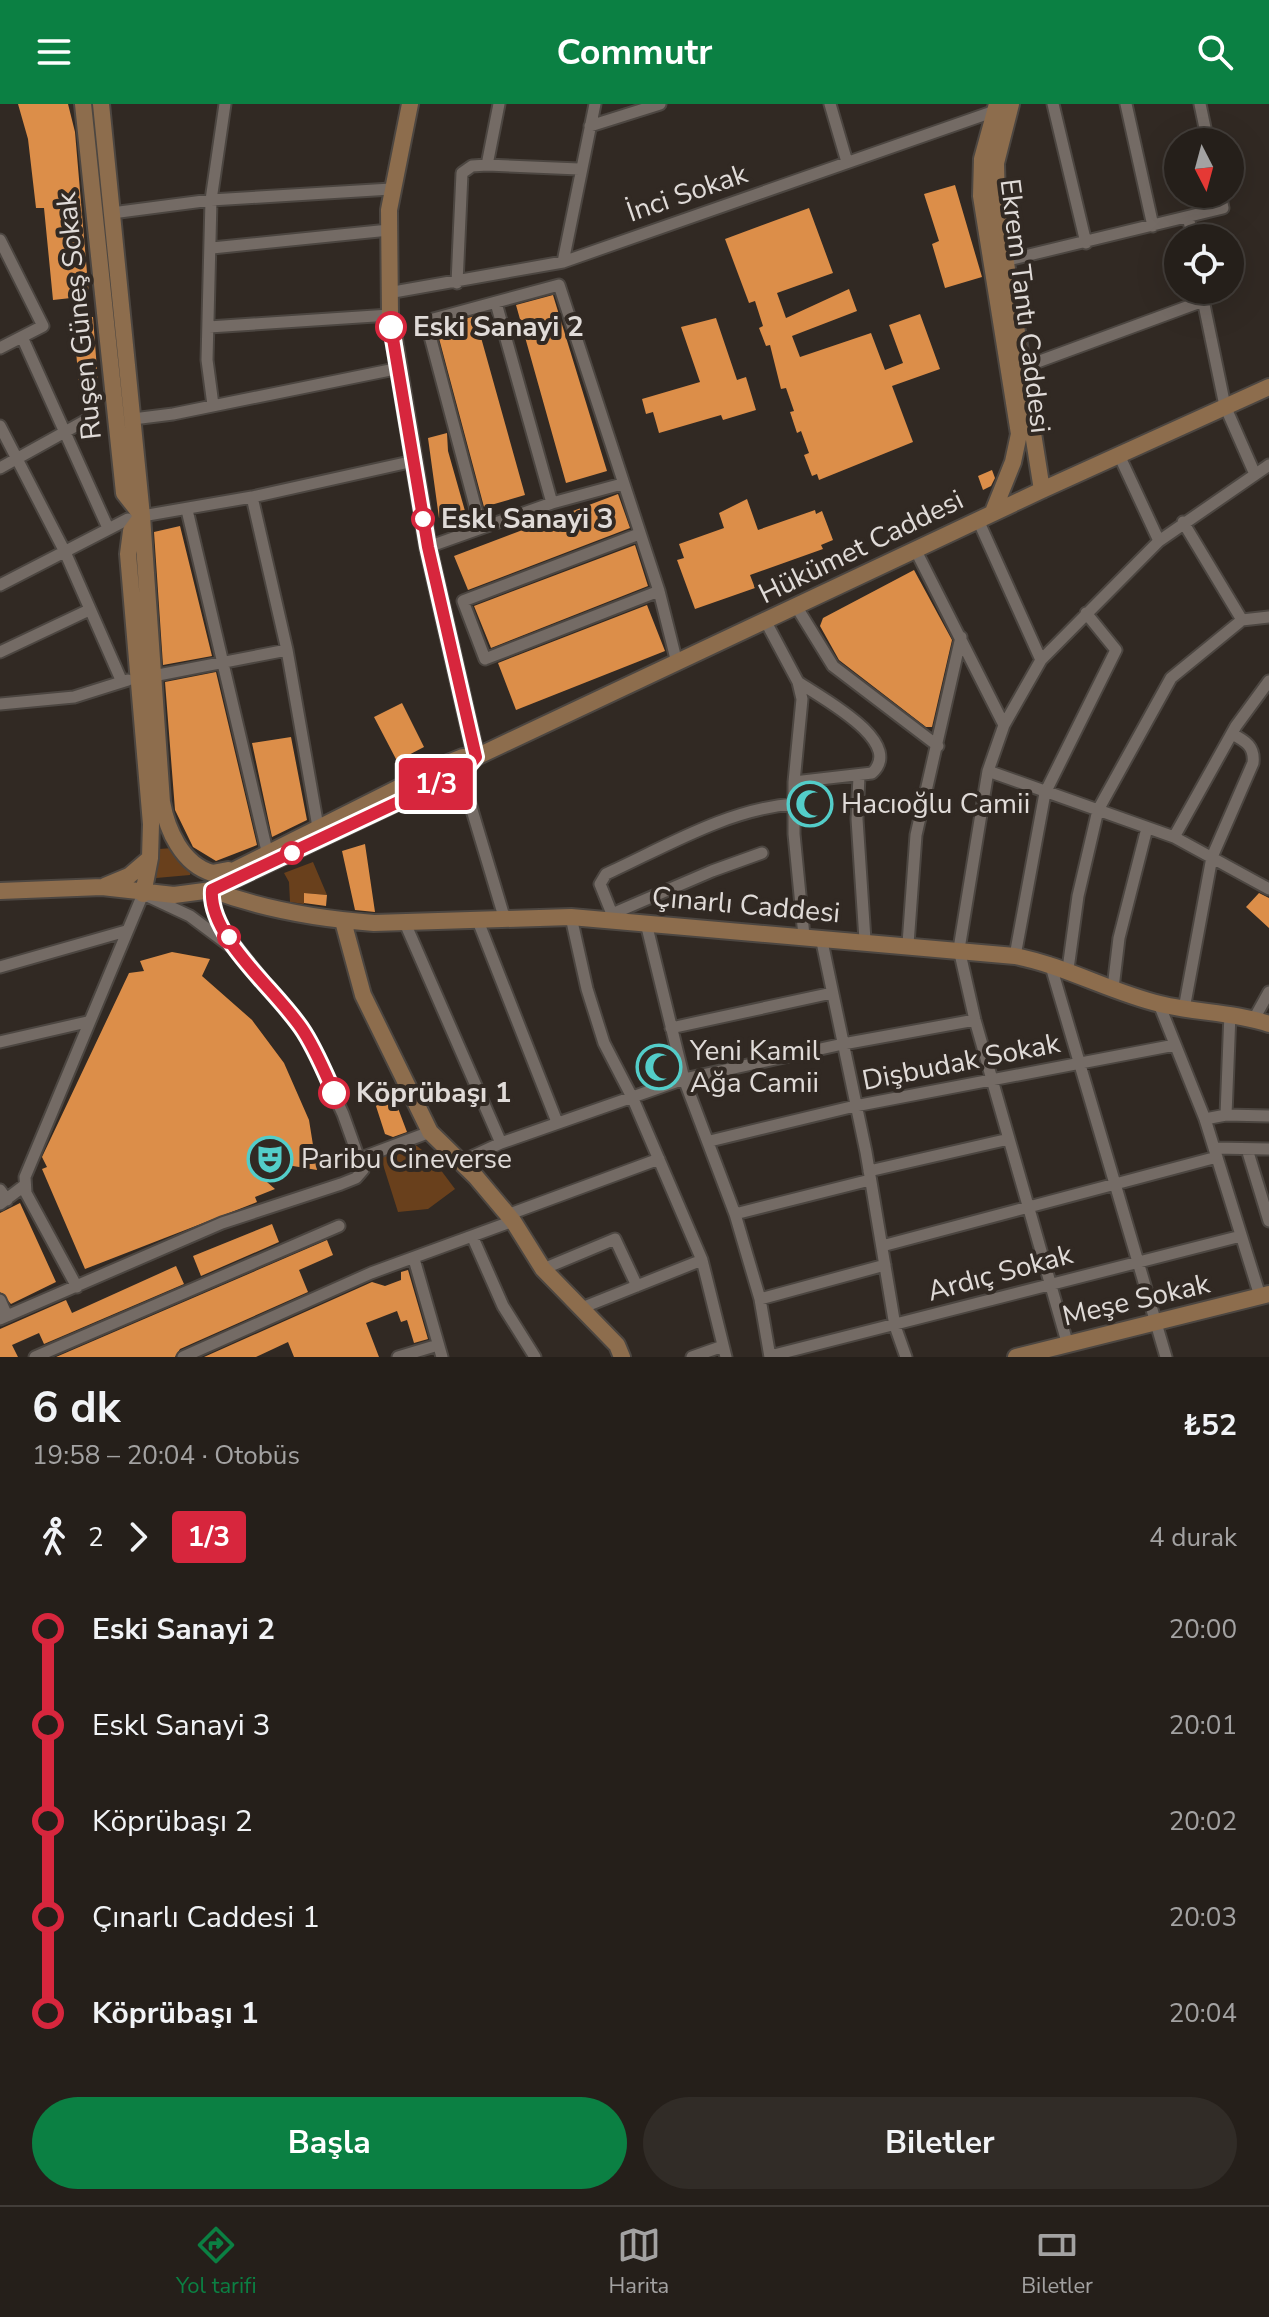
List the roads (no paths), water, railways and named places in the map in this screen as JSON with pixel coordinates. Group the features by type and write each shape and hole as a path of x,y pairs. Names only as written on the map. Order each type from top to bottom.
{"street":[{"name":"Ruşen Güneş Sokak","path":"83,104 103,214 133,419 137,679 151,824 150,858 143,894"},
{"name":"Ruşen Güneş Sokak","path":"101,104 103,214 124,493 135,518"},
{"path":"213,405 207,360 211,200 225,104"},
{"path":"410,104 391,189 390,315 428,547 476,757"},
{"path":"487,165 499,104"},
{"path":"563,262 579,169 595,104"},
{"path":"590,126 660,104"},
{"path":"830,104 847,162"},
{"path":"1053,104 1086,243"},
{"path":"1126,104 1153,226"},
{"path":"1200,104 1205,128"},
{"name":"İnci Sokak","path":"388,293 563,262 1003,109"},
{"name":"Ekrem Tantı Caddesi","path":"1003,109 995,177 998,262 1015,369 1042,490"},
{"path":"457,283 462,173 472,166 487,165 579,169"},
{"path":"103,214 211,200 391,189"},
{"path":"998,262 1223,208"},
{"path":"1188,217 1190,224"},
{"path":"212,248 389,230"},
{"path":"0,240 43,326 0,348"},
{"path":"481,528 426,321 559,285 659,591 677,663"},
{"path":"496,303 552,503"},
{"path":"1015,369 1179,304"},
{"path":"1204,304 1225,406 1254,472"},
{"path":"209,327 390,315"},
{"path":"22,337 108,528"},
{"path":"133,419 400,368"},
{"name":"Ekrem Tantı Caddesi","path":"986,516 1019,444 1015,369"},
{"name":"Hükümet Caddesi","path":"0,891 102,887 143,894 174,895 212,890 402,794 463,757 476,757 915,549 1269,387"},
{"path":"0,468 90,418"},
{"path":"0,426 65,552 89,610 137,679"},
{"path":"1119,455 1159,541"},
{"path":"0,585 108,528 135,518 252,497 414,461"},
{"path":"1067,1342 975,1020 959,949 988,771 1004,725 1041,660 1159,541 1254,472 1269,465"},
{"path":"428,547 552,503 622,484"},
{"path":"252,497 287,650 318,827"},
{"path":"187,510 267,851"},
{"path":"986,516 1041,660"},
{"path":"1183,522 1242,620"},
{"path":"639,534 463,601 485,659 659,591"},
{"path":"915,549 1004,725"},
{"path":"796,606 833,666 938,746"},
{"path":"0,652 89,610"},
{"path":"1015,956 1045,793 1116,650 1086,613"},
{"path":"1068,969 1078,896 1098,810 1171,678 1242,620 1269,617"},
{"path":"766,622 798,682 802,699 794,804 804,936"},
{"path":"908,944 916,835 961,637"},
{"path":"0,704 74,697 137,679 287,650"},
{"name":"Ruşen Güneş Sokak","path":"137,679 170,833 198,867 212,873 228,870"},
{"path":"1174,837 1255,696 1269,681"},
{"path":"794,782 859,776 879,767 881,755 876,739 798,682"},
{"path":"1184,1009 1212,857 1253,763 1254,753 1246,742 1232,734"},
{"path":"988,771 1174,837 1269,889"},
{"path":"859,776 857,819 865,940"},
{"path":"466,790 505,920"},
{"name":"Hükümet Caddesi","path":"212,890 228,870 318,827 402,794"},
{"path":"762,853 712,871 611,917 600,884 606,874 730,818 764,806 794,804"},
{"path":"1113,988 1119,938 1147,828"},
{"path":"102,887 129,876 150,858"},
{"path":"0,1300 4,1317 222,1223 356,1178 363,1170 361,1158 306,1034 220,926 213,909 212,890"},
{"name":"Çınarlı Caddesi","path":"212,890 343,921 405,923 611,917 646,923 865,940 1015,956 1050,963 1159,1004 1230,1013 1262,1022"},
{"path":"77,1287 25,1185 25,1177 87,1022 143,894 195,920 243,957"},
{"path":"571,917 587,989 604,1043 633,1099 702,1260 724,1351 692,1357"},
{"path":"343,921 363,995 430,1132 510,1218 543,1269 617,1345 622,1357"},
{"path":"478,921 557,1122"},
{"path":"405,923 501,1143"},
{"path":"646,923 684,1079 710,1141 735,1214 760,1299 770,1356"},
{"path":"0,967 126,931"},
{"path":"821,937 870,1175 895,1326 906,1357"},
{"path":"1050,963 1166,1357"},
{"path":"1262,1022 1269,992"},
{"path":"671,1028 832,993"},
{"path":"1159,1004 1205,1119 1241,1236 1265,1295"},
{"path":"1226,1115 1230,1013"},
{"path":"460,1162 557,1122 633,1099 684,1079 843,1044 975,1020"},
{"path":"0,1042 87,1022"},
{"name":"Dişbudak Sokak","path":"710,1141 855,1106 1175,1045"},
{"path":"1205,1119 1226,1115 1269,1116"},
{"path":"361,1158 430,1132"},
{"path":"735,1214 1009,1139"},
{"path":"1247,1149 1269,1221"},
{"path":"882,1246 1030,1208 1216,1152 1269,1149"},
{"path":"183,1357 371,1273 473,1238 510,1218 659,1159"},
{"path":"2,1198 25,1185"},
{"path":"35,1357 339,1226"},
{"name":"Ardıç Sokak","path":"770,1356 1241,1236"},
{"path":"473,1238 503,1306 535,1357"},
{"path":"543,1269 615,1239 637,1286"},
{"path":"414,1259 442,1357"},
{"path":"579,1309 702,1260"},
{"path":"760,1299 885,1265"},
{"name":"Meşe Sokak","path":"1016,1357 1041,1354 1067,1342 1158,1323 1265,1295"},
{"path":"398,1357 438,1345"}],"place":[{"name":"Eski Sanayi 2","path":"391,327"},
{"name":"Eskl Sanayi 3","path":"423,519"},
{"name":"Hacıoğlu Camii","path":"810,804"},
{"name":"Yeni Kamil Ağa Camii","path":"659,1067"},
{"name":"Köprübaşı 1","path":"334,1093"},
{"name":"Paribu Cineverse","path":"270,1159"}]}
